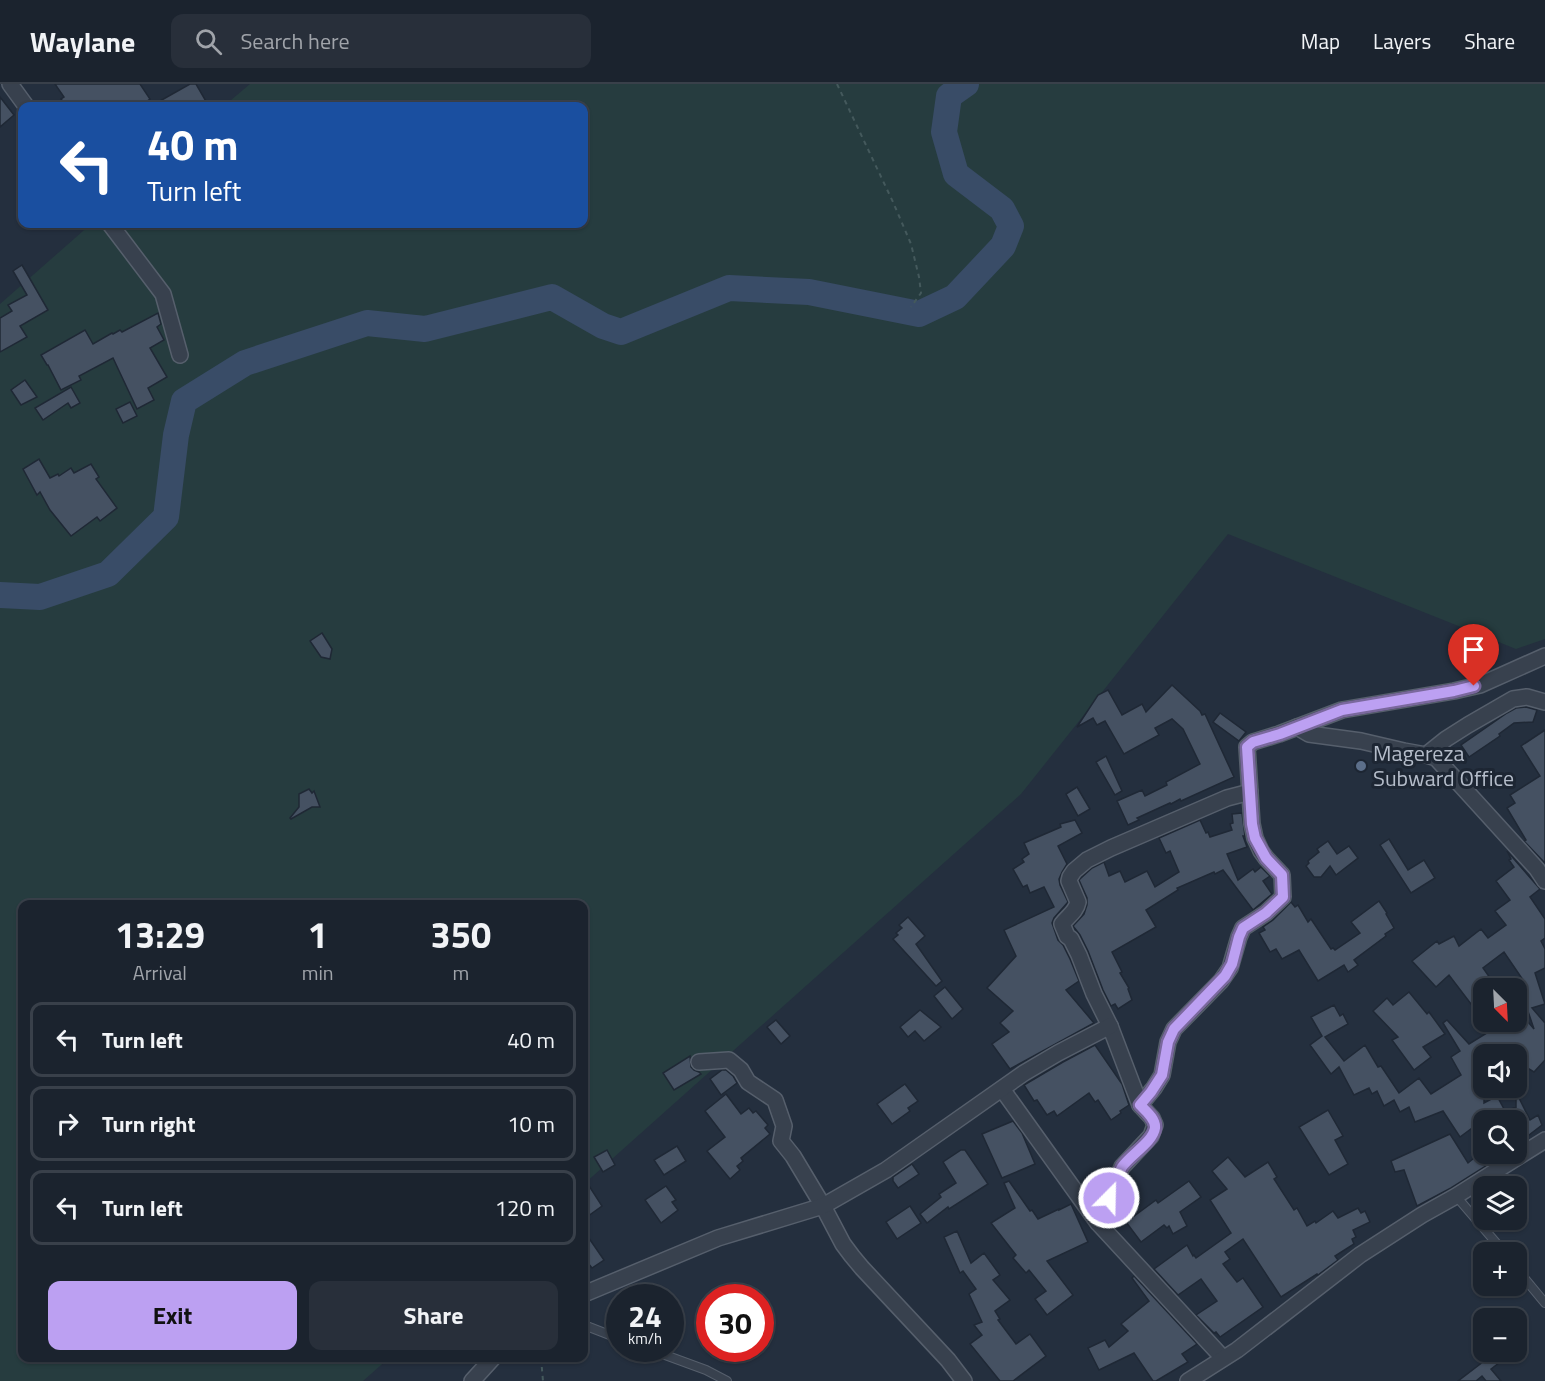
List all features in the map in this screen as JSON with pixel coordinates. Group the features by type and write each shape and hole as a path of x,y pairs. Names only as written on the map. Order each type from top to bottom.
{"street":[{"path":"10,84 23,102"},
{"path":"113,228 163,294 180,355"},
{"path":"1140,1105 1162,1075 1168,1042 1174,1029 1225,976 1232,964 1243,928 1266,913 1283,897 1282,875 1266,858 1255,838 1247,747 1253,742 1344,709 1480,685 1545,656"},
{"path":"1426,755 1446,739 1513,699 1527,697 1545,702"},
{"path":"1297,727 1309,734 1361,741 1436,758 1537,869 1545,881"},
{"path":"1098,1223 1122,1167 1146,1143 1154,1132 1155,1125 1140,1105 1110,1026 1094,994 1079,955 1062,924 1073,913 1078,902 1069,881 1070,877 1087,860 1111,848 1227,798 1250,792"},
{"path":"588,1292 718,1238 823,1206 886,1170 1058,1053 1110,1026"},
{"path":"699,1062 729,1060 741,1070 748,1082 775,1100 784,1126 781,1140 823,1206 843,1244 964,1381"},
{"path":"1002,1089 1098,1223 1223,1358"},
{"path":"1188,1381 1246,1344 1360,1255 1545,1140"},
{"path":"472,1381 490,1362"}],"lane":[{"path":"1456,1196 1495,1242"},
{"path":"1527,1281 1545,1303"},
{"path":"588,1327 606,1334"},
{"path":"684,1362 727,1381"}],"path":[{"path":"837,84 911,244 921,293 911,307"},
{"path":"541,1362 543,1381"}],"green space":[{"path":"250,84 1545,84 1545,639 1516,649 1228,534 1021,794 588,1180 588,900 18,900 18,1362 384,1362 363,1381 0,1381 0,304 86,228 588,228 588,102 229,102"}],"building":[{"path":"55,84 140,84 150,99 146,102 64,102 61,99 64,97"},
{"path":"190,84 196,84 206,102 158,102"},
{"path":"0,97 14,115 0,127"},
{"path":"22,265 48,310 20,326 27,337 0,352 0,318 12,311 8,305 27,295 13,271"},
{"path":"158,313 161,324 157,327 164,340 150,348 167,377 148,388 154,400 137,409 113,358 79,376 81,380 61,390 41,355 85,330 93,344"},
{"path":"25,380 37,397 21,405 11,390"},
{"path":"71,387 80,403 71,408 68,403 43,420 35,408"},
{"path":"130,402 137,416 123,423 116,409"},
{"path":"39,459 50,478 58,474 59,476 71,468 74,473 91,464 99,477 96,479 117,508 100,521 97,517 71,536 50,510 40,492 37,495 23,469"},
{"path":"322,633 332,649 330,659 321,657 310,641"},
{"path":"1172,685 1202,715 1205,714 1234,777 1181,801 1180,799 1170,803 1137,818 1139,820 1128,825 1117,801 1142,790 1145,796 1200,764 1183,729 1172,719 1155,728 1159,735 1124,754 1105,721 1097,725 1093,718 1077,727 1098,695 1108,690 1122,715 1142,704 1146,712"},
{"path":"1526,707 1537,710 1533,722 1514,723 1499,734 1500,736 1469,757 1461,745 1507,713 1516,708"},
{"path":"1220,713 1246,732 1239,741 1213,722"},
{"path":"1545,730 1545,863 1524,841 1526,840 1507,808 1515,803 1510,795 1540,776 1521,746"},
{"path":"1106,756 1122,791 1115,795 1096,762"},
{"path":"1077,787 1090,809 1078,816 1066,794"},
{"path":"309,789 312,793 314,791 320,807 312,807 291,819 299,807 299,794"},
{"path":"1242,813 1245,836 1243,836 1247,847 1227,854 1238,880 1253,869 1255,872 1261,867 1270,876 1263,881 1272,894 1253,910 1223,870 1177,888 1178,890 1146,910 1156,927 1112,952 1129,988 1132,1000 1118,1009 1115,1004 1111,1006 1088,951 1073,926 1084,914 1087,905 1087,898 1079,880 1092,868 1104,862 1109,876 1120,871 1125,882 1147,871 1155,887 1179,872 1170,851 1166,853 1159,838 1200,820 1210,837 1232,830 1230,824 1233,823 1232,814"},
{"path":"1075,820 1082,833 1058,846 1067,864 1059,879 1068,902 1052,923 1079,981 1066,990 1094,1023 1010,1069 992,1044 1009,1032 1000,1023 1013,1011 987,988 1016,956 1004,930 1054,907 1044,887 1030,893 1027,885 1023,887 1013,869 1024,862 1022,859 1029,854 1024,843 1061,827 1060,824"},
{"path":"1389,839 1408,870 1424,860 1435,878 1411,893 1380,845"},
{"path":"1328,841 1337,854 1349,846 1358,858 1336,875 1330,866 1321,877 1314,877 1306,866 1308,861 1319,852 1317,849"},
{"path":"1507,851 1540,889 1530,897 1545,919 1545,938 1541,941 1545,949 1545,968 1535,973 1545,1004 1532,1008 1545,1023 1545,1060 1534,1072 1527,1068 1527,1044 1473,1044 1473,1098 1484,1098 1484,1103 1498,1098 1504,1109 1473,1110 1473,1127 1460,1137 1443,1111 1415,1122 1409,1107 1400,1112 1394,1100 1384,1106 1377,1091 1372,1094 1369,1088 1354,1095 1339,1067 1331,1074 1310,1045 1322,1036 1311,1017 1334,1005 1340,1016 1343,1014 1348,1024 1325,1037 1344,1061 1365,1045 1378,1067 1381,1066 1399,1093 1419,1078 1431,1094 1461,1075 1451,1057 1460,1051 1443,1023 1447,1020 1469,1044 1488,1032 1527,1032 1527,1021 1534,1029 1527,1008 1527,978 1522,978 1504,952 1483,968 1490,978 1473,978 1473,1007 1449,975 1436,987 1412,961 1437,941 1439,944 1454,936 1459,946 1481,929 1488,938 1506,925 1495,911 1510,900 1496,881 1514,867 1509,860 1511,859"},
{"path":"1379,901 1394,928 1354,960 1358,965 1348,972 1344,965 1318,981 1299,950 1282,959 1276,949 1270,952 1259,933 1265,930 1263,927 1291,902 1295,907 1298,905 1308,922 1311,919 1331,949 1335,950 1360,933 1351,922"},
{"path":"908,917 925,936 916,944 942,981 936,986 893,939 902,928 899,925"},
{"path":"945,987 963,1009 952,1019 934,996"},
{"path":"1409,992 1427,1014 1429,1012 1445,1034 1423,1047 1431,1057 1414,1070 1392,1040 1398,1037 1373,1011 1387,998 1393,1005"},
{"path":"920,1010 941,1027 924,1041 915,1031 908,1037 900,1027"},
{"path":"776,1020 790,1036 781,1044 767,1027"},
{"path":"1095,1045 1122,1084 1129,1105 1111,1120 1098,1100 1095,1102 1089,1093 1057,1116 1054,1111 1047,1115 1024,1085"},
{"path":"690,1056 691,1067 701,1074 674,1090 663,1073"},
{"path":"722,1070 726,1070 733,1076 737,1083 721,1095 710,1079"},
{"path":"905,1084 918,1101 908,1108 910,1111 892,1124 877,1104"},
{"path":"726,1094 741,1114 749,1108 753,1113 756,1111 768,1125 765,1128 770,1134 741,1158 743,1161 737,1166 740,1170 730,1179 707,1151 725,1137 705,1111"},
{"path":"1516,1098 1519,1098 1525,1110 1509,1110 1516,1107"},
{"path":"1328,1110 1343,1136 1335,1140 1348,1164 1329,1175 1299,1127"},
{"path":"1527,1114 1530,1120 1538,1115 1542,1125 1527,1137"},
{"path":"1013,1121 1022,1133 1035,1164 1002,1178 982,1134"},
{"path":"1450,1134 1468,1163 1473,1159 1473,1164 1489,1164 1417,1206 1404,1170 1395,1172 1391,1161"},
{"path":"677,1146 686,1161 664,1175 654,1160"},
{"path":"607,1150 615,1165 603,1172 594,1157"},
{"path":"961,1150 965,1150 988,1184 949,1209 948,1207 927,1223 920,1214 941,1197 939,1194 956,1183 943,1162"},
{"path":"1228,1157 1245,1177 1268,1162 1277,1177 1274,1179 1294,1210 1297,1208 1307,1226 1315,1221 1316,1223 1333,1211 1338,1218 1358,1208 1361,1213 1365,1211 1370,1222 1353,1230 1356,1237 1352,1239 1354,1244 1335,1256 1338,1260 1281,1297 1243,1239 1225,1252 1230,1259 1223,1264 1237,1282 1243,1278 1263,1307 1220,1337 1196,1315 1217,1301 1201,1279 1178,1295 1154,1269 1187,1245 1196,1258 1231,1233 1210,1200 1227,1189 1212,1171"},
{"path":"912,1164 919,1174 898,1188 893,1177"},
{"path":"1009,1181 1038,1219 1071,1204 1088,1242 1047,1261 1073,1295 1047,1315 1035,1299 1046,1291 1029,1270 1026,1273 1013,1258 1016,1255 991,1223 1015,1208 1004,1183"},
{"path":"1189,1181 1201,1197 1180,1212 1187,1226 1173,1234 1169,1226 1167,1228 1164,1225 1141,1242 1126,1222 1156,1200 1158,1203"},
{"path":"588,1184 602,1206 588,1216"},
{"path":"666,1186 676,1200 672,1202 678,1210 661,1223 645,1200"},
{"path":"910,1206 921,1223 897,1239 886,1222"},
{"path":"957,1231 971,1263 984,1253 1000,1275 993,1280 1010,1300 995,1311 1000,1319 998,1320 1016,1344 1030,1334 1046,1356 1013,1381 1000,1381 970,1344 982,1335 974,1325 982,1322 969,1294 976,1289 963,1271 960,1273 944,1237"},
{"path":"588,1237 604,1260 592,1268 588,1263"},
{"path":"1134,1276 1197,1344 1182,1354 1188,1362 1156,1381 1153,1381 1134,1353 1099,1370 1088,1348 1105,1340 1109,1347 1128,1331 1121,1324 1149,1301 1132,1278"},
{"path":"1483,1362 1500,1362 1491,1369 1501,1381 1486,1381 1482,1376 1476,1381 1458,1381"}],"waterway":[{"path":"0,595 40,597 108,574 166,517 176,435 184,401 245,363 367,323 425,329 552,297 603,326 621,332 729,288 809,292 919,314 955,297 1003,246 1011,226 1002,209 956,174 944,132 949,96 966,84"}],"place":[{"name":"Magereza Subward Office","path":"1361,766"}],"route":[{"path":"1109,1198 1122,1167 1154,1132 1154,1121 1140,1105 1162,1075 1171,1034 1225,976 1232,964 1243,928 1266,913 1283,897 1282,875 1266,858 1255,838 1252,824 1248,745 1342,710 1474,686"}]}
